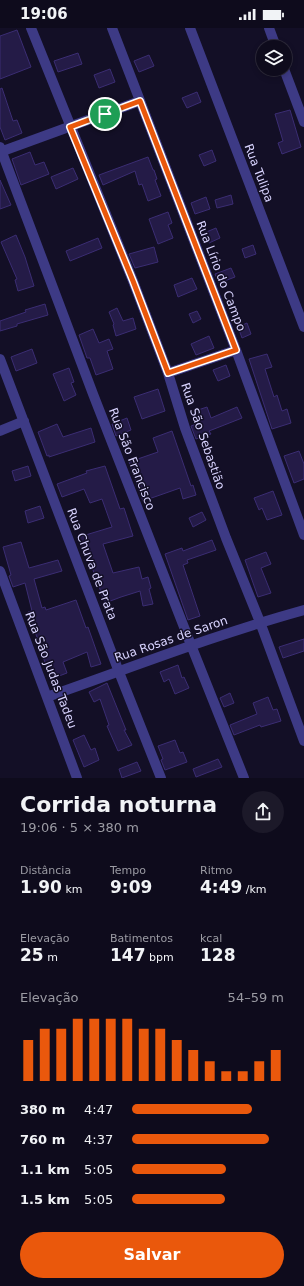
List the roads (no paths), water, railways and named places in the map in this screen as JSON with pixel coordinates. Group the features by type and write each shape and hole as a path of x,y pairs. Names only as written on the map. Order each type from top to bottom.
{"street":[{"name":"Rua São Sebastião","path":"31,28 133,281 168,373 188,435 226,538 260,622 304,741"},
{"name":"Rua Lírio do Campo","path":"112,28 236,350 304,535"},
{"name":"Rua Tulipa","path":"190,28 304,327"},
{"path":"269,28 273,40"},
{"path":"287,76 304,122"},
{"path":"0,150 70,127 140,101"},
{"name":"Rua São Francisco","path":"0,150 93,394 244,778"},
{"path":"168,373 236,350"},
{"name":"Rua Chuva de Prata","path":"0,359 161,778"},
{"path":"0,432 24,421"},
{"name":"Rua São Judas Tadeu","path":"0,571 77,778"},
{"name":"Rua Rosas de Saron","path":"47,697 260,622 304,610"}]}
